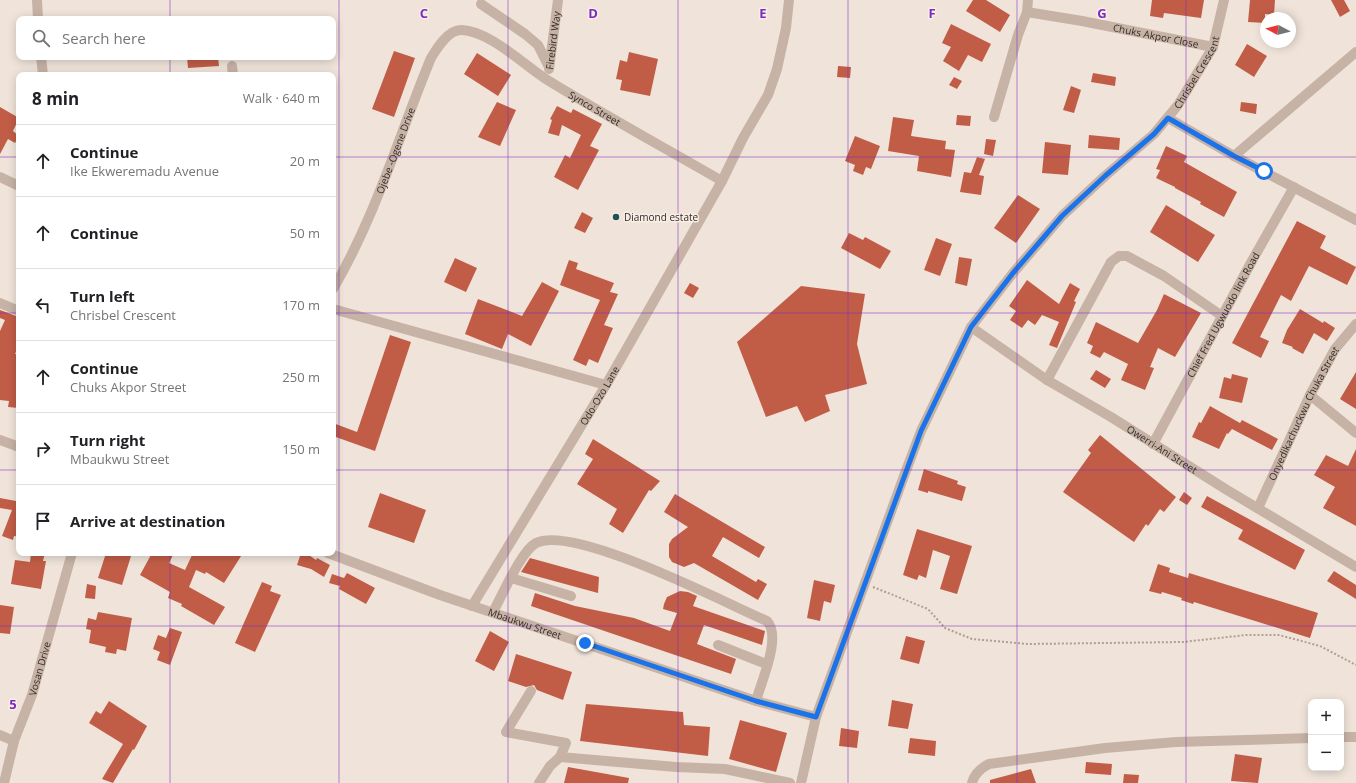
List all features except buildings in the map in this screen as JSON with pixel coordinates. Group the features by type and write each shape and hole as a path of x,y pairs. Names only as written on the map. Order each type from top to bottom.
{"street":[{"path":"37,0 38,16"},
{"name":"Firebird Way","path":"549,81 549,67 558,0"},
{"name":"Odo-Ozo Lane","path":"472,606 606,385 722,182 770,89 777,69 786,28 789,0"},
{"path":"994,117 1018,35 1027,12 1028,0"},
{"name":"Chrisbel Crescent","path":"801,783 816,717 864,583 921,431 971,327 1013,273 1062,216 1105,176 1154,134 1168,118 1189,90 1213,47 1224,0"},
{"path":"481,4 525,34 538,45 549,67"},
{"name":"Chuks Akpor Close","path":"1027,12 1082,21 1213,47"},
{"name":"Ojebe -Ogene Drive","path":"337,273 366,226 431,58 448,36 459,30 471,32"},
{"name":"Synco Street","path":"471,32 492,41 549,81 722,182"},
{"path":"1234,156 1356,52"},
{"path":"41,60 43,72"},
{"path":"1168,118 1234,156 1356,220"},
{"path":"0,177 16,185"},
{"name":"Chief Fred Ugwuodo link Road","path":"1153,444 1294,187"},
{"path":"1047,380 1111,262 1119,256 1127,256 1164,276 1222,316"},
{"path":"0,303 16,310"},
{"path":"336,310 606,385"},
{"name":"Onyedikachuckwu Chuka Street","path":"1258,508 1310,395 1335,349 1356,324"},
{"name":"Owerri-Ani Street","path":"971,327 1047,380 1356,567"},
{"path":"1310,395 1356,433"},
{"path":"0,440 16,445"},
{"path":"493,612 526,552 536,543 550,539 568,541 637,563 692,585 767,621 772,626 773,633 756,701"},
{"name":"Vosan Drive","path":"4,783 14,741 32,695 71,556"},
{"name":"Mbaukwu Street","path":"336,556 472,606 756,701 816,717"},
{"path":"511,578 571,596"},
{"path":"718,645 766,664"},
{"path":"531,691 506,732 566,743 560,757 550,766 539,783"},
{"path":"0,735 14,741"},
{"path":"1344,737 1356,737"},
{"path":"972,783 983,767 989,764 1105,748 1176,742 1308,738"},
{"path":"560,757 676,767 724,769 790,783"}],"path":[{"path":"864,583 928,608 945,628 972,638 1028,644 1183,642 1246,635 1279,635 1320,646 1356,665"}],"place":[{"name":"Diamond estate","path":"616,217"}],"route":[{"path":"585,643 756,701 816,717 852,614 921,431 971,327 1013,273 1062,216 1105,176 1154,134 1168,118 1234,156 1264,171"}]}
